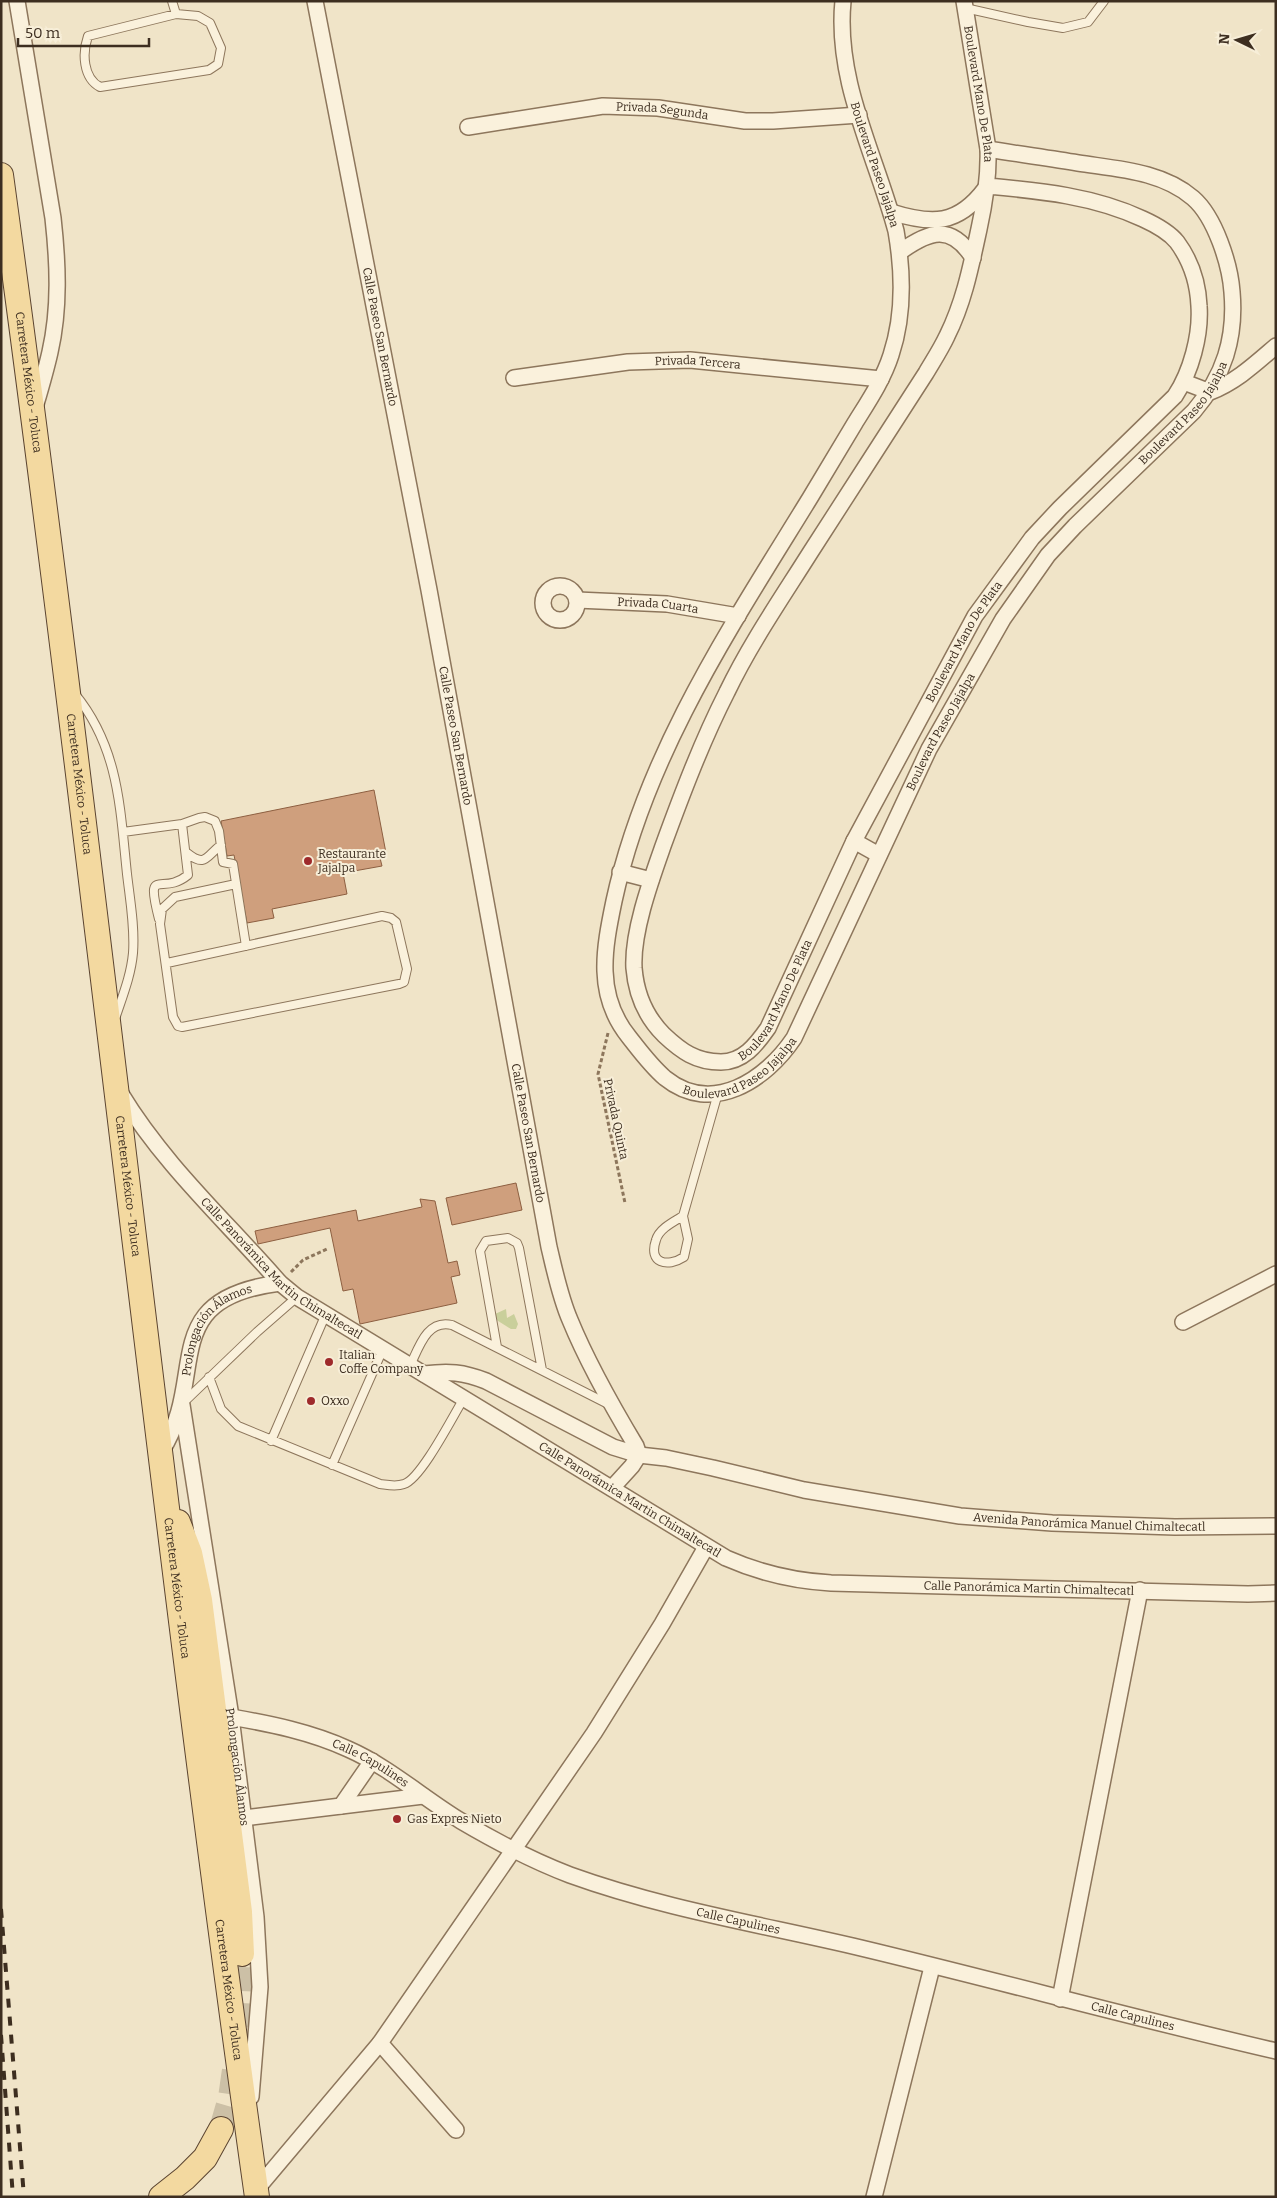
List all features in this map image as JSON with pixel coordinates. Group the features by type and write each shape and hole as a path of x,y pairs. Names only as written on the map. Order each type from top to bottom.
{"main road":[{"name":"Carretera México - Toluca","path":"1,176 34,413 68,686 161,1452 177,1599 256,2193"},
{"path":"167,1505 180,1525 199,1547 209,1570"},
{"path":"180,1525 190,1553 200,1600 240,1912 242,1954"},
{"path":"161,2197 186,2178 205,2158 221,2129"}],"street":[{"path":"17,1 53,218 57,254 55,318 50,352 34,413"},
{"name":"Calle Paseo San Bernardo","path":"315,1 429,590 548,1247 570,1320 639,1455"},
{"name":"Boulevard Paseo Jajalpa","path":"843,1 841,22 843,56 848,84 891,212 900,252 901,293 896,331 891,356 881,378 706,671 654,776 620,872 607,934 604,965 606,988 613,1010 622,1028 650,1063 666,1078 681,1088 700,1094 718,1093 734,1089 769,1069 782,1055 794,1038 929,749 955,700 1003,619 1048,555 1156,449 1210,392 1222,368 1231,335 1233,305 1231,278 1222,248 1208,216 1194,199 1175,186 1156,178 1133,172 988,149"},
{"name":"Boulevard Mano De Plata","path":"964,5 988,149 988,186 967,284 947,337 926,373 772,612 726,692 676,810 651,880 635,946 634,968 638,992 647,1014 658,1029 691,1057 709,1062 726,1062 740,1057 755,1047 768,1028 854,841 975,616 1032,538 1060,508 1175,396 1184,382 1200,317 1199,300 1191,266 1176,241 1155,225 1133,214 1086,198 988,186"},
{"name":"Privada Segunda","path":"468,127 603,106 658,108 745,120 773,121 859,115"},
{"path":"891,212 913,219 948,220 963,212 975,202 988,186"},
{"path":"900,252 928,234 942,234 954,237 965,244 973,258"},
{"path":"1184,382 1210,392 1223,387 1249,370 1276,346"},
{"name":"Privada Tercera","path":"514,378 628,362 690,360 881,378"},
{"name":"Privada Cuarta","path":"577,600 667,604 738,616"},
{"path":"854,841 879,855"},
{"path":"620,872 651,880"},
{"name":"Calle Panorámica Martin Chimaltecatl","path":"117,1087 138,1123 162,1153 280,1283 297,1297 325,1316 464,1398 726,1558 760,1572 807,1582 856,1585 1140,1590 1248,1594 1276,1593"},
{"path":"1183,1322 1276,1274"},
{"name":"Prolongación Álamos","path":"161,1452 174,1430 182,1405 189,1349 194,1334 209,1311 220,1301 238,1291 280,1283"},
{"name":"Avenida Panorámica Manuel Chimaltecatl","path":"424,1374 466,1373 486,1381 613,1447 639,1455 666,1458 804,1490 960,1516 1052,1523 1175,1527 1276,1526"},
{"name":"Prolongación Álamos","path":"182,1405 231,1717 256,1917 260,1987 248,2132"},
{"path":"612,1488 632,1466 639,1455"},
{"path":"256,2193 380,2043 515,1850 594,1733 653,1640 706,1547"},
{"path":"1060,1999 1140,1590"},
{"name":"Calle Capulines","path":"231,1717 297,1730 348,1749 372,1761 461,1821 515,1850 567,1873 643,1898 932,1966 1276,2051"},
{"path":"341,1806 372,1761"},
{"path":"244,1818 423,1796"},
{"path":"874,2197 932,1966"},
{"path":"380,2043 456,2130"}],"lane":[{"path":"172,1 176,14"},
{"path":"964,5 1028,22 1063,28 1088,22 1104,1"},
{"path":"176,14 198,16 210,23 221,48 218,64 209,70 100,87 92,82 88,76 84,48 88,36 176,14"},
{"path":"68,686 87,709 99,728 108,751 116,775 123,832 134,939 127,984 110,1032"},
{"path":"123,832 182,824 205,817 215,821 223,862 233,864 246,946"},
{"path":"167,963 382,916 391,918 396,922 407,968 407,976 404,982 399,984 182,1027 178,1026 174,1016 160,924 152,894 156,884 180,880 188,875 187,853 182,824"},
{"path":"187,853 196,860 202,860 208,858 221,845"},
{"path":"160,924 162,909 175,897 236,884"},
{"path":"683,1216 667,1226 656,1239 654,1250 656,1258 663,1263 674,1264 684,1257 688,1239 683,1216 718,1093"},
{"path":"497,1347 480,1251 486,1241 508,1238 517,1243 519,1248 542,1370"},
{"path":"182,1405 209,1377 297,1297"},
{"path":"271,1441 325,1316"},
{"path":"410,1366 431,1328 437,1324 452,1325 615,1408"},
{"path":"332,1465 382,1349"},
{"path":"209,1377 221,1409 238,1426 380,1484 393,1486 404,1484 418,1474 464,1398"}],"path":[{"name":"Privada Quinta","path":"613,1010 598,1074 625,1203"},
{"path":"280,1283 303,1260 327,1250"}],"green space":[{"path":"506,1309 507,1318 514,1314 518,1324 516,1329 511,1329 495,1319 495,1314"}],"building":[{"name":"Restaurante Jajalpa","path":"374,790 386,853 379,854 382,866 343,873 347,894 272,909 274,918 247,923 234,855 227,856 221,821"},
{"path":"516,1183 522,1210 452,1225 446,1198"},
{"path":"420,1199 435,1201 448,1263 457,1261 460,1275 451,1277 457,1303 360,1324 353,1289 343,1291 330,1228 258,1244 255,1231 356,1210 358,1221 422,1207"}],"tunnel":[{"path":"239,2027 242,1954"},
{"path":"221,2129 230,2098 235,2063"}],"railway":[{"path":"1,1909 24,2197"},
{"path":"1,2035 13,2197"}],"place":[{"name":"Restaurante Jajalpa","path":"308,861"},
{"name":"Italian Coffe Company","path":"329,1362"},
{"name":"Oxxo","path":"311,1401"},
{"name":"Gas Expres Nieto","path":"397,1819"}]}
